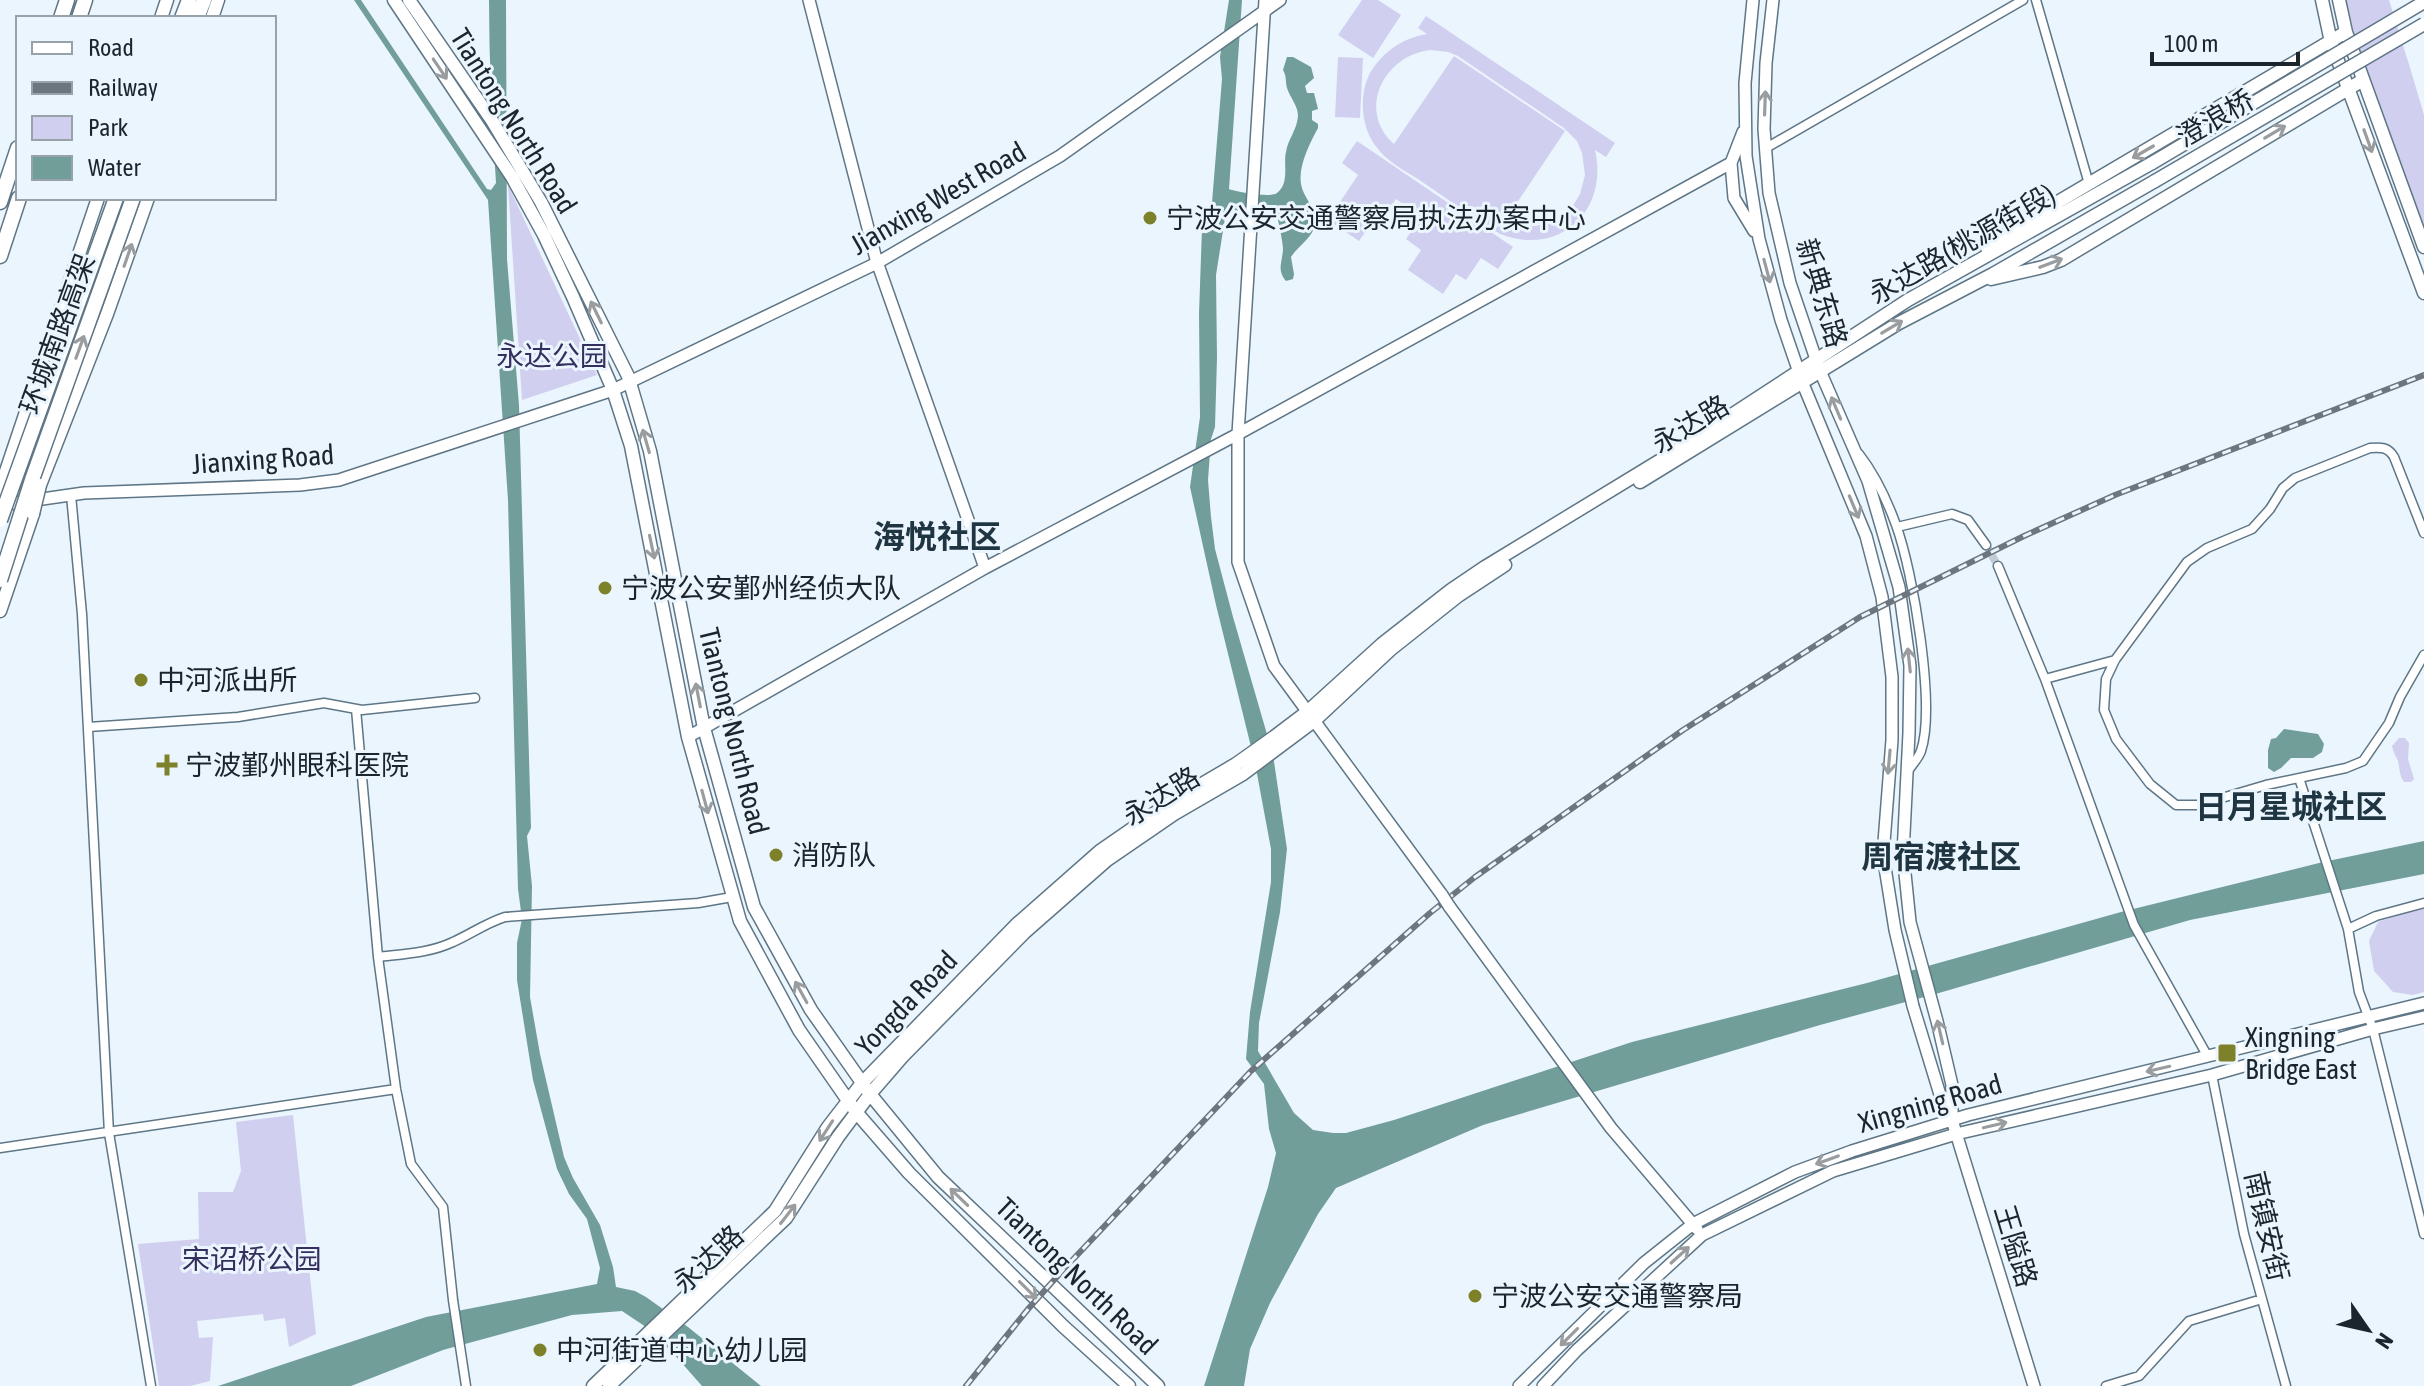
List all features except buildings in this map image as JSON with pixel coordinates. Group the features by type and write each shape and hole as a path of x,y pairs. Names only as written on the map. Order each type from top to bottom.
{"highway":[{"path":"0,202 16,154"},
{"path":"0,256 18,200"},
{"name":"环城南路高架","path":"0,520 115,200"},
{"name":"环城南路高架","path":"0,580 33,477 132,200"}],"main road":[{"path":"2322,0 2331,42 2424,293"},
{"path":"2339,0 2346,32 2424,247"},
{"name":"Tiantong North Road","path":"400,1 491,119 559,238 630,382 650,451 704,728 754,907 811,1010 866,1088 938,1177 1158,1386"},
{"name":"Tiantong North Road","path":"400,1 512,177 544,235 613,390 631,446 688,737 740,921 799,1030 856,1112 909,1173 1063,1326 1129,1386"},
{"name":"澄浪桥","path":"2152,163 2424,2"},
{"name":"澄浪桥","path":"2155,181 2424,24"},
{"path":"1936,285 2024,222 2346,32"},
{"path":"1976,283 2061,260 2363,80"},
{"name":"永达路(桃源街段)","path":"1800,377 1936,285 2152,163"},
{"name":"永达路(桃源街段)","path":"1818,365 1976,283 2155,181"},
{"path":"0,487 97,200"},
{"path":"0,611 40,485 107,314 147,200"},
{"name":"永达路","path":"634,1353 687,1302 786,1218 856,1112 866,1088 902,1057 1007,949 1107,860 1278,741 1458,596 1800,377"},
{"name":"Yongda Road","path":"687,1302 775,1211 847,1099 866,1088"},
{"path":"593,1386 634,1353"},
{"path":"609,1386 634,1353"}],"street":[{"path":"809,0 877,263 985,568"},
{"name":"Jianxing West Road","path":"613,390 877,263 1060,156 1213,49 1277,0"},
{"name":"新典东路","path":"1753,0 1745,83 1746,156 1759,239 1800,377 1866,536 1882,597 1892,677 1892,740 1883,855 1913,1006 1941,1098 1952,1120"},
{"name":"新典东路","path":"1773,0 1766,63 1769,193 1787,268 1818,365 1868,481 1899,587 1910,666 1903,854 1910,922 1952,1085 1952,1120"},
{"path":"1766,148 2023,0"},
{"path":"2036,0 2089,184"},
{"path":"1262,9 1238,434 1238,562 1274,666 1611,1128 1702,1235"},
{"path":"1746,124 1731,163 1734,198 1759,239"},
{"path":"688,737 985,568 1238,434 1731,163"},
{"name":"Jianxing Road","path":"0,505 71,495 150,489 300,485 339,480 613,390"},
{"path":"1852,445 1874,473 1897,527 1909,573 1926,696 1920,754 1907,772"},
{"path":"2424,533 2390,451 2383,447 2370,448 2329,462 2295,478 2283,488 2252,529 2207,548 2187,562 2115,660 2106,679 2104,693 2107,719 2116,739 2150,784 2176,805 2198,805 2363,761 2389,723 2424,655"},
{"path":"71,495 82,614 109,1133 151,1386"},
{"path":"1897,527 1952,514 1968,520 1986,545"},
{"path":"1998,566 2045,679 2134,925 2208,1057"},
{"path":"2045,679 2115,660"},
{"path":"88,727 238,717 324,703 356,709 475,698"},
{"path":"356,709 378,957 396,1089 411,1164 443,1207 466,1386"},
{"path":"2299,778 2348,929 2359,992 2373,1029 2424,1234"},
{"path":"378,957 451,943 505,917 698,903 732,897"},
{"path":"2348,929 2376,916 2424,903"},
{"name":"Xingning Road","path":"1519,1386 1644,1263 1693,1224 1795,1172 1952,1120 2056,1092 2424,1003"},
{"name":"Xingning Road","path":"1543,1386 1577,1350 1702,1235 1833,1171 1956,1134 2212,1075 2424,1017"},
{"name":"南镇安街","path":"2212,1075 2244,1234 2286,1386"},
{"path":"0,1148 396,1089"},
{"name":"王隘路","path":"1952,1120 2034,1386"},
{"path":"2106,1386 2139,1376 2189,1321 2262,1299"}],"green space":[{"path":"1362,0 1378,0 1401,15 1373,58 1338,35"},
{"path":"2346,0 2390,0 2424,115 2424,230 2353,30"},
{"path":"1426,16 1615,143 1606,157 1595,150 1597,172 1594,192 1587,209 1575,224 1560,234 1542,239 1500,234 1379,150 1364,120 1366,83 1386,53 1409,39 1427,34 1418,28","holes":["1430,50 1448,52 1564,128 1577,141 1585,175 1580,194 1567,212 1536,226 1512,223 1397,147 1506,219 1565,131 1454,56 1394,144 1383,131 1377,117 1376,102 1388,74 1413,54"]},
{"path":"1338,57 1363,58 1360,118 1335,117"},
{"path":"1357,141 1513,247 1498,269 1481,258 1466,280 1456,274 1443,294 1408,270 1421,250 1406,239 1421,217 1396,199 1381,221 1375,218 1359,241 1328,220 1358,175 1342,163"},
{"name":"永达公园","path":"508,185 597,375 522,400"},
{"path":"2399,738 2405,738 2409,743 2408,759 2414,779 2411,782 2402,779 2392,748"},
{"path":"2424,907 2424,992 2413,995 2393,992 2374,971 2369,941 2378,922"},
{"name":"宋诏桥公园","path":"293,1115 316,1334 289,1347 285,1318 264,1321 263,1314 197,1321 199,1338 213,1337 210,1381 190,1386 159,1386 138,1244 199,1239 198,1192 233,1192 241,1171 236,1122"}],"water":[{"path":"354,0 361,0 487,189 491,190 496,183 489,0 506,0 507,259 519,405 531,828 527,836 532,886 530,997 540,1054 564,1157 600,1225 616,1287 646,1297 761,1386 702,1386 673,1353 643,1325 622,1311 572,1315 443,1350 351,1386 218,1386 426,1317 597,1284 600,1268 587,1219 569,1194 557,1169 533,1080 517,980 517,943 522,919 518,889 508,500 488,200"},
{"path":"1229,0 1242,0 1229,189 1268,195 1281,189 1286,152 1298,116 1283,70 1287,57 1311,67 1314,78 1305,86 1307,93 1314,93 1318,109 1312,111 1312,120 1318,128 1301,170 1302,189 1316,220 1311,235 1291,257 1293,279 1286,281 1281,273 1283,248 1278,220 1242,212 1230,212 1225,218 1216,275 1215,427 1208,480 1215,549 1273,755 1287,849 1280,912 1259,1023 1258,1051 1294,1113 1313,1130 1346,1133 1632,1042 1867,983 2121,912 2323,862 2424,841 2424,874 2190,920 1483,1125 1336,1188 1318,1214 1270,1303 1250,1349 1244,1386 1204,1386 1276,1153 1269,1129 1264,1084 1246,1059 1250,1012 1271,882 1271,849 1255,763 1190,487 1200,417 1202,228 1211,215 1222,79 1220,57"},
{"path":"2284,729 2318,734 2324,744 2322,752 2313,758 2291,758 2274,772 2268,768 2268,750 2271,739"}],"pier":[{"path":"2389,0 2424,0 2424,52 2408,61"}],"tunnel":[{"path":"1986,545 1998,566"}],"railway":[{"path":"966,1386 1063,1270 1251,1071 1475,877 1683,730 1860,617 2024,536 2115,495 2424,375"}],"place":[{"name":"宁波公安交通警察局执法办案中心","path":"1150,218"},
{"name":"宁波公安鄞州经侦大队","path":"605,588"},
{"name":"中河派出所","path":"141,680"},
{"name":"宁波鄞州眼科医院","path":"167,765"},
{"name":"消防队","path":"776,855"},
{"name":"Xingning Bridge East","path":"2227,1053"},
{"name":"宁波公安交通警察局","path":"1475,1296"},
{"name":"中河街道中心幼儿园","path":"540,1350"}],"district":[{"name":"海悦社区","path":"937,536"},
{"name":"日月星城社区","path":"2291,806"},
{"name":"周宿渡社区","path":"1941,856"}]}
